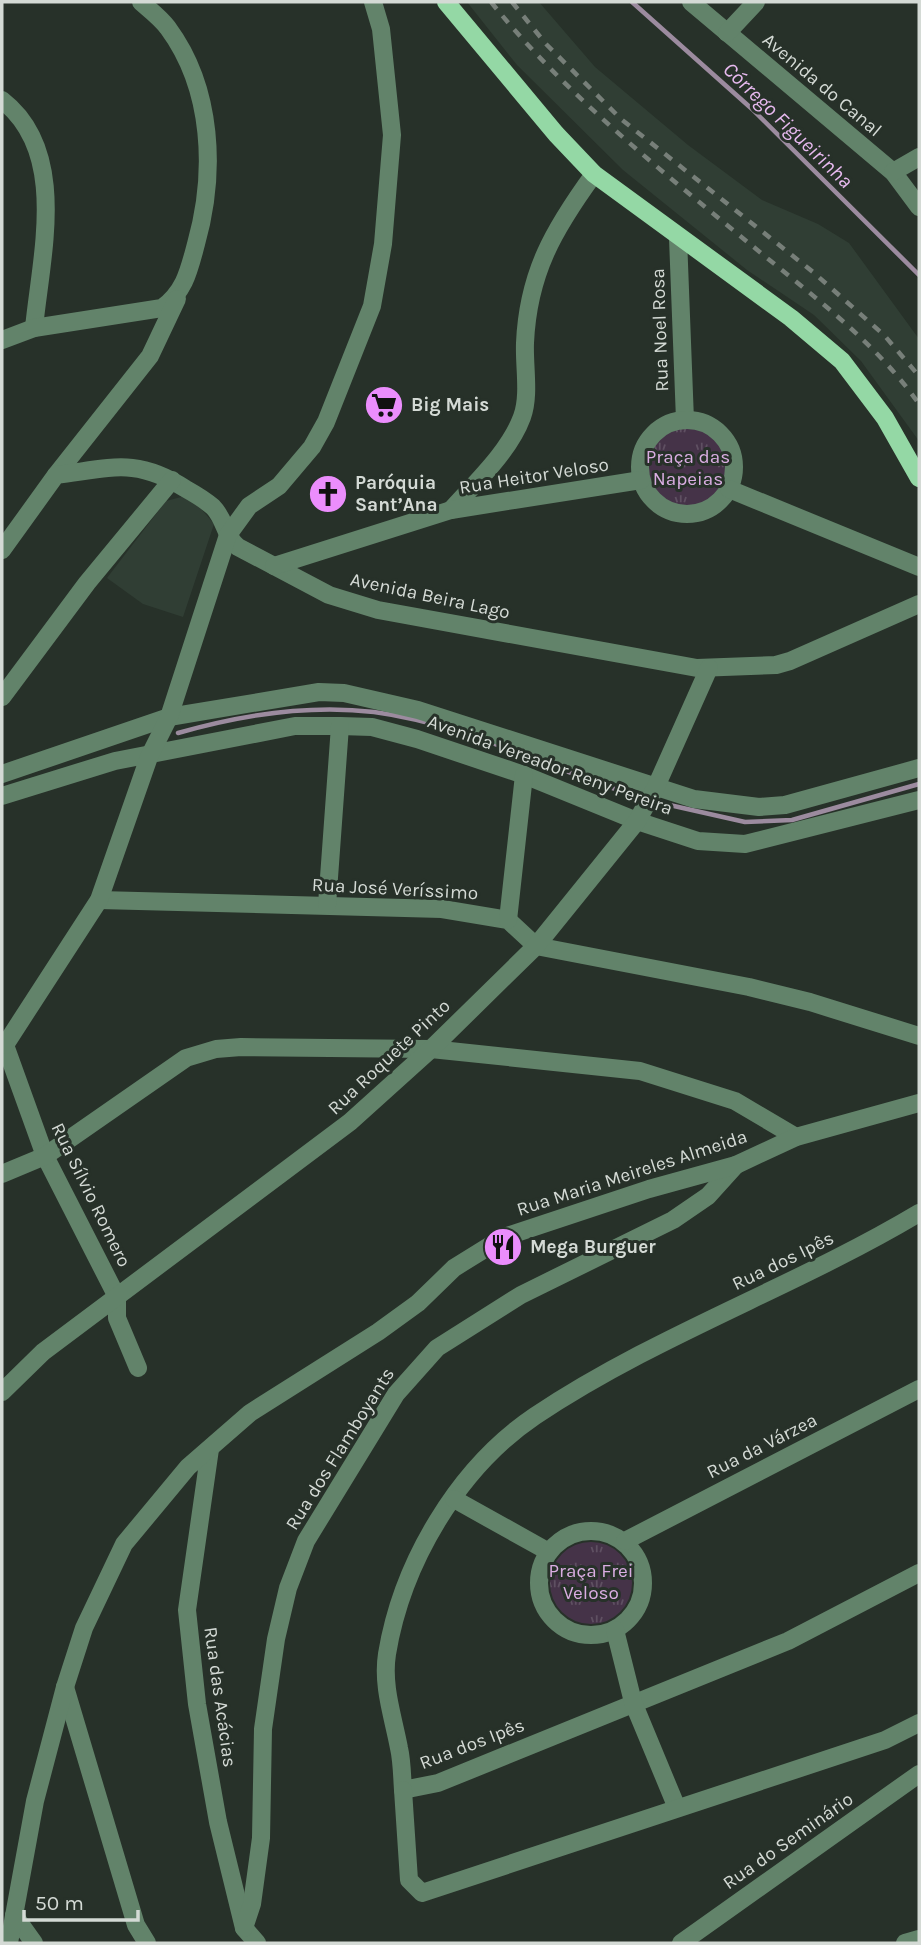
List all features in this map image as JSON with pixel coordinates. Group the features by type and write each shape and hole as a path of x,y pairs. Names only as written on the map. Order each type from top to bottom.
{"main road":[{"path":"446,2 556,134 594,174 790,318 842,361 885,418 919,478"}],"street":[{"path":"2,550 56,475 150,356 178,296 201,226 208,172 208,139 193,73 167,27 141,2"},
{"path":"4,1043 99,900 149,757 170,717 228,535 249,506 279,486 312,447 326,422 372,306 383,244 392,135 381,29 373,2"},
{"path":"381,29 384,2"},
{"name":"Avenida do Canal","path":"691,2 892,172 919,207"},
{"path":"727,33 756,2"},
{"path":"2,100 37,143 43,169 44,231 34,328"},
{"path":"892,172 919,157"},
{"path":"451,510 511,439 521,419 525,402 525,342 540,262 559,222 594,174"},
{"name":"Rua Noel Rosa","path":"678,238 685,420"},
{"path":"2,340 34,328 162,308 178,296"},
{"path":"685,420 711,427 730,448 733,468 729,489 709,509 682,514 656,504 641,480 639,466 648,440 664,426 685,420"},
{"name":"Avenida Beira Lago","path":"56,475 142,467 172,480 214,509 238,547 329,595 378,610 555,644 709,668 776,665 790,661 919,604"},
{"path":"2,697 87,583 172,480"},
{"name":"Rua Heitor Veloso","path":"274,566 451,510 641,480"},
{"path":"729,489 919,567"},
{"name":"Rua Roquete Pinto","path":"2,1392 43,1352 309,1155 431,1049 536,946 637,821 655,789 709,668"},
{"name":"Avenida Vereador Reny Pereira","path":"2,774 170,717 298,693 344,693 418,710 655,789 694,799 743,806 785,805 919,768"},
{"name":"Avenida Vereador Reny Pereira","path":"2,796 115,761 149,757 295,726 340,726 372,727 417,738 524,775 637,821 698,841 745,844 919,800"},
{"path":"327,905 340,726"},
{"path":"524,775 508,920 536,946 749,987 810,1002 919,1036"},
{"name":"Rua José Veríssimo","path":"99,900 442,909 508,920"},
{"name":"Rua Sílvio Romero","path":"4,1043 45,1156 117,1297 117,1318 138,1368"},
{"path":"2,1174 45,1156 196,1053 242,1047 431,1049 640,1072 726,1097 796,1137"},
{"name":"Rua Maria Meireles Almeida","path":"9,1943 35,1801 65,1687 84,1628 124,1544 188,1467 250,1413 379,1332 418,1303 454,1268 504,1237 649,1189 736,1165 796,1137 919,1103"},
{"name":"Rua dos Flamboyants","path":"244,1928 252,1904 261,1838 263,1729 276,1639 288,1588 306,1541 396,1394 437,1348 521,1295 673,1220 708,1196 736,1165"},
{"name":"Rua dos Ipês","path":"919,1213 792,1281 687,1330 534,1417 478,1468 428,1538 401,1594 387,1656 388,1706 400,1749 403,1790 438,1783 788,1641 919,1573"},
{"name":"Rua da Várzea","path":"625,1541 919,1389"},
{"name":"Rua das Acácias","path":"209,1449 187,1610 197,1704 218,1822 244,1928 257,1943"},
{"path":"454,1499 548,1552"},
{"path":"593,1530 610,1533 625,1541 636,1554 642,1570 644,1587 639,1605 629,1619 615,1630 598,1635 580,1634 563,1628 550,1616 542,1601 538,1584 541,1567 548,1552 568,1536 593,1530"},
{"path":"615,1630 633,1702 677,1808"},
{"path":"65,1687 136,1925 147,1943"},
{"path":"403,1790 409,1880 422,1893 886,1740 919,1723"},
{"name":"Rua do Seminário","path":"681,1943 919,1774"},
{"path":"15,1915 34,1943"},
{"path":"905,1943 919,1940"}],"shaded area":[{"path":"467,2 539,2 595,67 688,145 762,200 818,224 849,243 919,339 919,441 861,361 814,315 747,270 623,170 517,65"},
{"path":"185,496 198,505 214,524 183,617 143,604 107,578 166,501"}],"green space":[{"name":"Praça das Napeias","path":"687,423 704,427 719,436 728,451 732,468 728,485 719,500 704,509 687,513 670,509 655,500 646,485 642,468 646,451 655,436 670,427"},
{"name":"Praça Frei Veloso","path":"591,1542 607,1545 620,1554 629,1567 632,1583 629,1599 620,1612 607,1621 591,1624 575,1621 562,1612 553,1599 550,1583 553,1567 562,1554 575,1545"}],"waterway":[{"name":"Córrego Figueirinha","path":"632,2 752,109 919,275"},
{"path":"178,733 250,716 300,710 374,712 408,718 475,737 639,797"},
{"path":"665,804 745,822 792,820 919,784"}],"railway":[{"path":"491,2 581,99 648,159 840,319 882,359 919,404"},
{"path":"512,2 546,44 621,119 813,272 884,335 919,376"}],"place":[{"name":"Big Mais","path":"384,405"},
{"name":"Paróquia Sant’Ana","path":"328,494"},
{"name":"Mega Burguer","path":"503,1247"}]}
